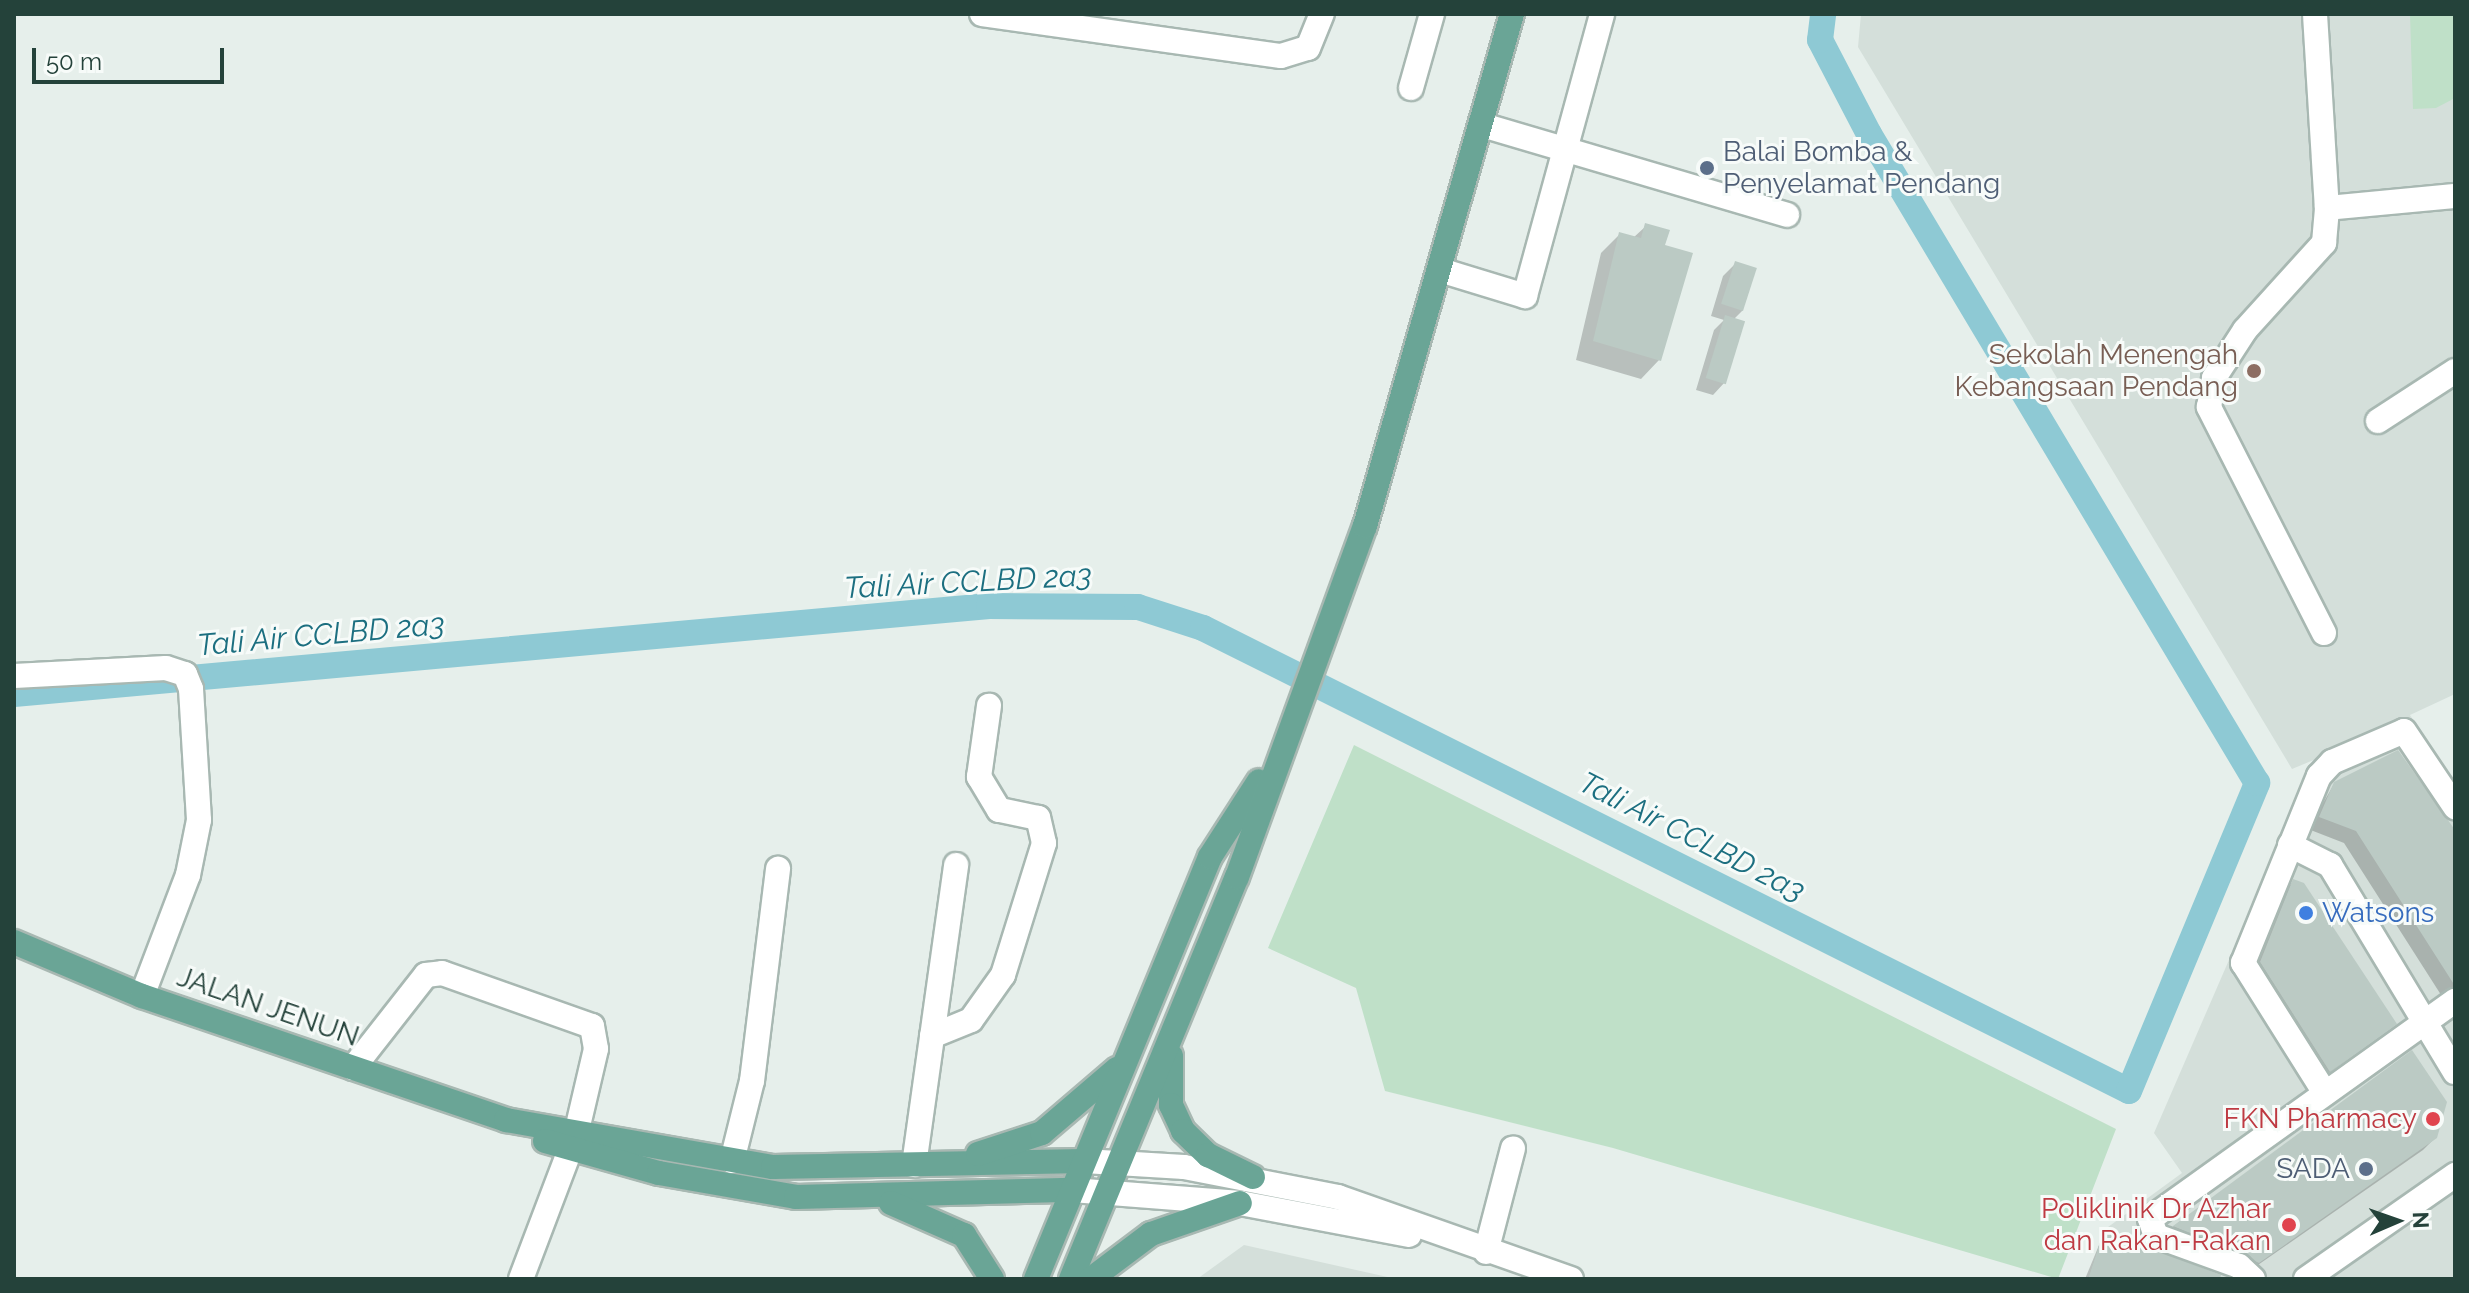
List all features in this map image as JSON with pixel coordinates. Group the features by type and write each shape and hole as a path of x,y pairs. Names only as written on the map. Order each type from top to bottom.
{"main road":[{"path":"1071,1279 1237,877 1277,751 1365,526 1512,14"},
{"path":"1036,1279 1210,857 1277,751"},
{"name":"JALAN JENUN","path":"14,942 142,996 572,1142"},
{"path":"1183,1007 1167,1077 1171,1105 1183,1131 1208,1155 1253,1177"},
{"path":"941,1164 1042,1133 1126,1061"},
{"path":"572,1142 826,1170 1084,1161"},
{"path":"572,1142 736,1189 876,1198 1072,1190"},
{"path":"876,1198 964,1235 992,1279"},
{"path":"1091,1279 1151,1234 1240,1203"}],"street":[{"path":"982,14 1281,56 1308,48 1322,14"},
{"path":"1411,88 1432,14"},
{"path":"1440,270 1525,296 1602,14"},
{"path":"2315,14 2327,208 2324,243 2245,330 2214,378 2209,407 2324,633"},
{"path":"1482,125 1787,215"},
{"path":"2327,208 2452,203"},
{"path":"2378,421 2455,371"},
{"path":"14,676 166,668 188,682 199,820 188,875 142,996"},
{"path":"932,1036 971,1020 1003,975 1044,843 1038,818 999,810 979,777 989,706"},
{"path":"2325,1093 2243,970 2290,845 2324,768 2395,732 2412,737 2455,807"},
{"path":"2290,845 2330,865 2455,1072"},
{"path":"914,1165 956,865"},
{"path":"732,1161 752,1081 778,869"},
{"path":"353,1068 426,975 442,973 592,1026 596,1049 572,1142 521,1279"},
{"path":"2253,1279 2239,1266 2156,1236 2150,1219 2455,1001"},
{"path":"1486,1252 1513,1148"},
{"path":"1084,1161 1253,1177 1338,1197 1451,1241 1571,1279"},
{"path":"2306,1279 2455,1175"},
{"path":"1072,1190 1240,1203 1451,1241"}],"shaded area":[{"name":"Sekolah Menengah Kebangsaan Pendang","path":"1861,14 2455,14 2455,694 2410,715 2455,787 2455,1279 2088,1279 2104,1230 2182,1173 2154,1133 2316,759 2292,769 1858,47"},
{"path":"1244,1245 1392,1278 1393,1279 1197,1279"}],"green space":[{"path":"2410,14 2455,14 2455,98 2436,108 2413,109"},
{"path":"1354,745 2116,1129 2058,1279 1613,1148 1385,1091 1356,988 1268,948"}],"building":[{"path":"1645,223 1670,230 1665,245 1693,253 1661,361 1593,341 1619,232 1641,238"},
{"path":"1735,261 1757,268 1743,311 1721,304"},
{"path":"1725,315 1745,321 1726,384 1706,378"},
{"path":"2398,750 2455,830 2455,986 2356,831 2319,817 2334,782"},
{"path":"2293,879 2304,883 2397,1024 2330,1072 2260,962"},
{"path":"2412,1050 2447,1102 2437,1138 2259,1263 2173,1226"},
{"path":"2104,1230 2221,1275 2220,1279 2088,1279"}],"waterway":[{"name":"Tali Air CCLBD 2a3","path":"14,694 989,606 1138,607 1203,628 2129,1091 2257,783 1869,134 1820,40 1823,14"}],"place":[{"name":"Balai Bomba & Penyelamat Pendang","path":"1707,168"},
{"name":"Sekolah Menengah Kebangsaan Pendang","path":"2254,371"},
{"name":"Watsons","path":"2306,913"},
{"name":"FKN Pharmacy","path":"2433,1119"},
{"name":"SADA","path":"2366,1169"},
{"name":"Poliklinik Dr Azhar dan Rakan-Rakan","path":"2289,1225"}]}
